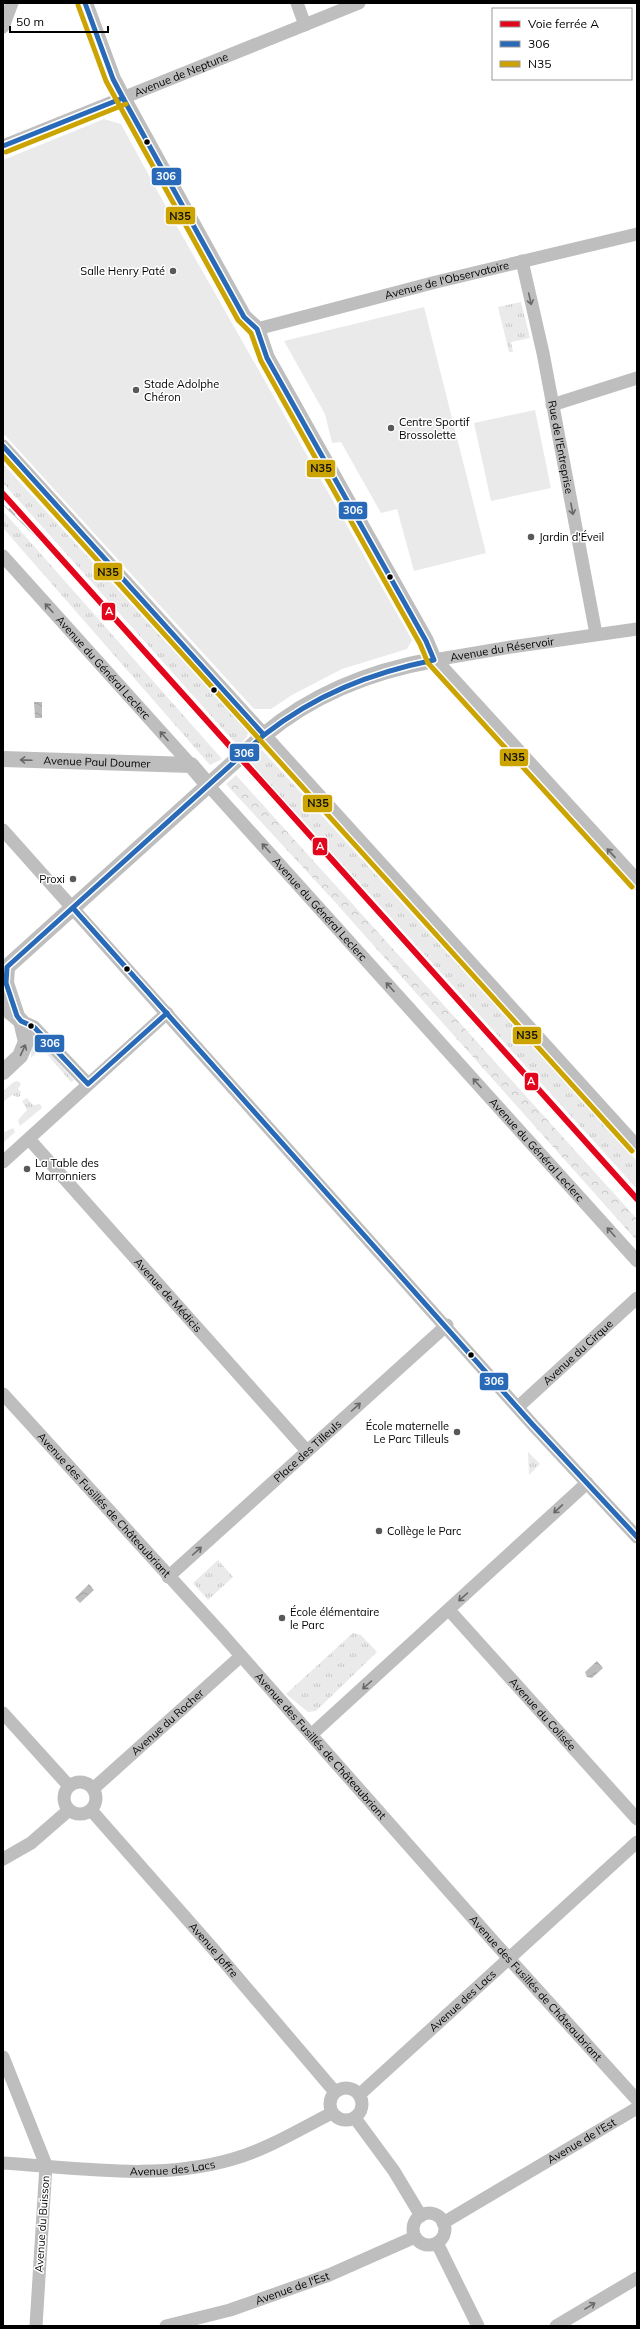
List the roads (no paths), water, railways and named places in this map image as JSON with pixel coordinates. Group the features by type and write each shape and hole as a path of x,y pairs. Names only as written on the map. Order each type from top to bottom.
{"street":[{"path":"3,27 12,3"},
{"path":"85,3 113,79 123,98 244,317 257,329 267,358 426,641 434,660 637,882"},
{"path":"297,3 306,25"},
{"name":"Avenue de Neptune","path":"3,146 360,3"},
{"name":"Avenue de l'Observatoire","path":"257,329 522,261 637,234"},
{"name":"Rue de l'Entreprise","path":"522,261 543,353 596,634"},
{"path":"552,405 637,378"},
{"path":"3,446 637,1146"},
{"name":"Avenue du Général Leclerc","path":"3,556 637,1261"},
{"name":"Avenue du Réservoir","path":"5,967 73,908 264,735 290,714 317,698 355,680 395,668 434,660 596,634 637,629"},
{"name":"Avenue Paul Doumer","path":"3,759 191,765"},
{"path":"3,830 447,1325 518,1407 637,1537"},
{"path":"3,1072 20,1056 26,1042 6,983 5,967"},
{"path":"3,1006 34,1027 88,1084"},
{"path":"3,1162 167,1013"},
{"name":"Avenue de Médicis","path":"28,1139 307,1451"},
{"name":"Avenue du Cirque","path":"518,1407 637,1298"},
{"name":"Place des Tilleuls","path":"168,1577 447,1325"},
{"name":"Avenue des Fusillés de Châteaubriant","path":"3,1394 241,1656 637,2100"},
{"path":"311,1735 587,1483"},
{"name":"Avenue du Colisée","path":"449,1610 637,1819"},
{"name":"Avenue du Rocher","path":"93,1788 241,1656"},
{"path":"3,1713 69,1786"},
{"path":"79,1782 93,1788 96,1801 91,1810 83,1814 77,1814 69,1810 64,1802 64,1796 69,1786 79,1782"},
{"path":"3,1859 31,1843 69,1810"},
{"name":"Avenue Joffre","path":"91,1810 219,1956 335,2092"},
{"name":"Avenue des Lacs","path":"358,2095 637,1842"},
{"name":"Avenue du Buisson","path":"3,2057 46,2165 36,2326"},
{"path":"345,2088 350,2089 358,2095 362,2107 355,2118 343,2120 332,2113 330,2102 335,2092 345,2088"},
{"name":"Avenue de l'Est","path":"443,2223 637,2108"},
{"name":"Avenue des Lacs","path":"3,2162 145,2172 190,2169 234,2159 276,2142 332,2113"},
{"path":"355,2118 394,2171 421,2216"},
{"path":"433,2214 443,2223 445,2232 437,2244 426,2245 415,2237 413,2228 415,2222 421,2216 433,2214"},
{"name":"Avenue de l'Est","path":"166,2326 230,2310 329,2275 415,2237"},
{"path":"437,2244 478,2326"},
{"path":"556,2326 637,2278"}],"water":[{"path":"34,702 42,702 42,718 35,718"},
{"path":"89,1584 94,1590 80,1603 75,1598"},
{"path":"597,1661 603,1668 592,1678 587,1677 585,1672"}],"railway":[{"path":"3,502 67,564"}],"rail line":[{"name":"A","path":"3,494 637,1199"}],"place":[{"name":"Salle Henry Paté","path":"173,271"},
{"name":"Stade Adolphe Chéron","path":"136,390"},
{"name":"Centre Sportif Brossolette","path":"391,428"},
{"name":"Jardin d'Éveil","path":"531,537"},
{"name":"Proxi","path":"73,879"},
{"name":"La Table des Marronniers","path":"27,1169"},
{"name":"École maternelle Le Parc Tilleuls","path":"457,1432"},
{"name":"Collège le Parc","path":"379,1531"},
{"name":"École élémentaire le Parc","path":"282,1618"}]}
